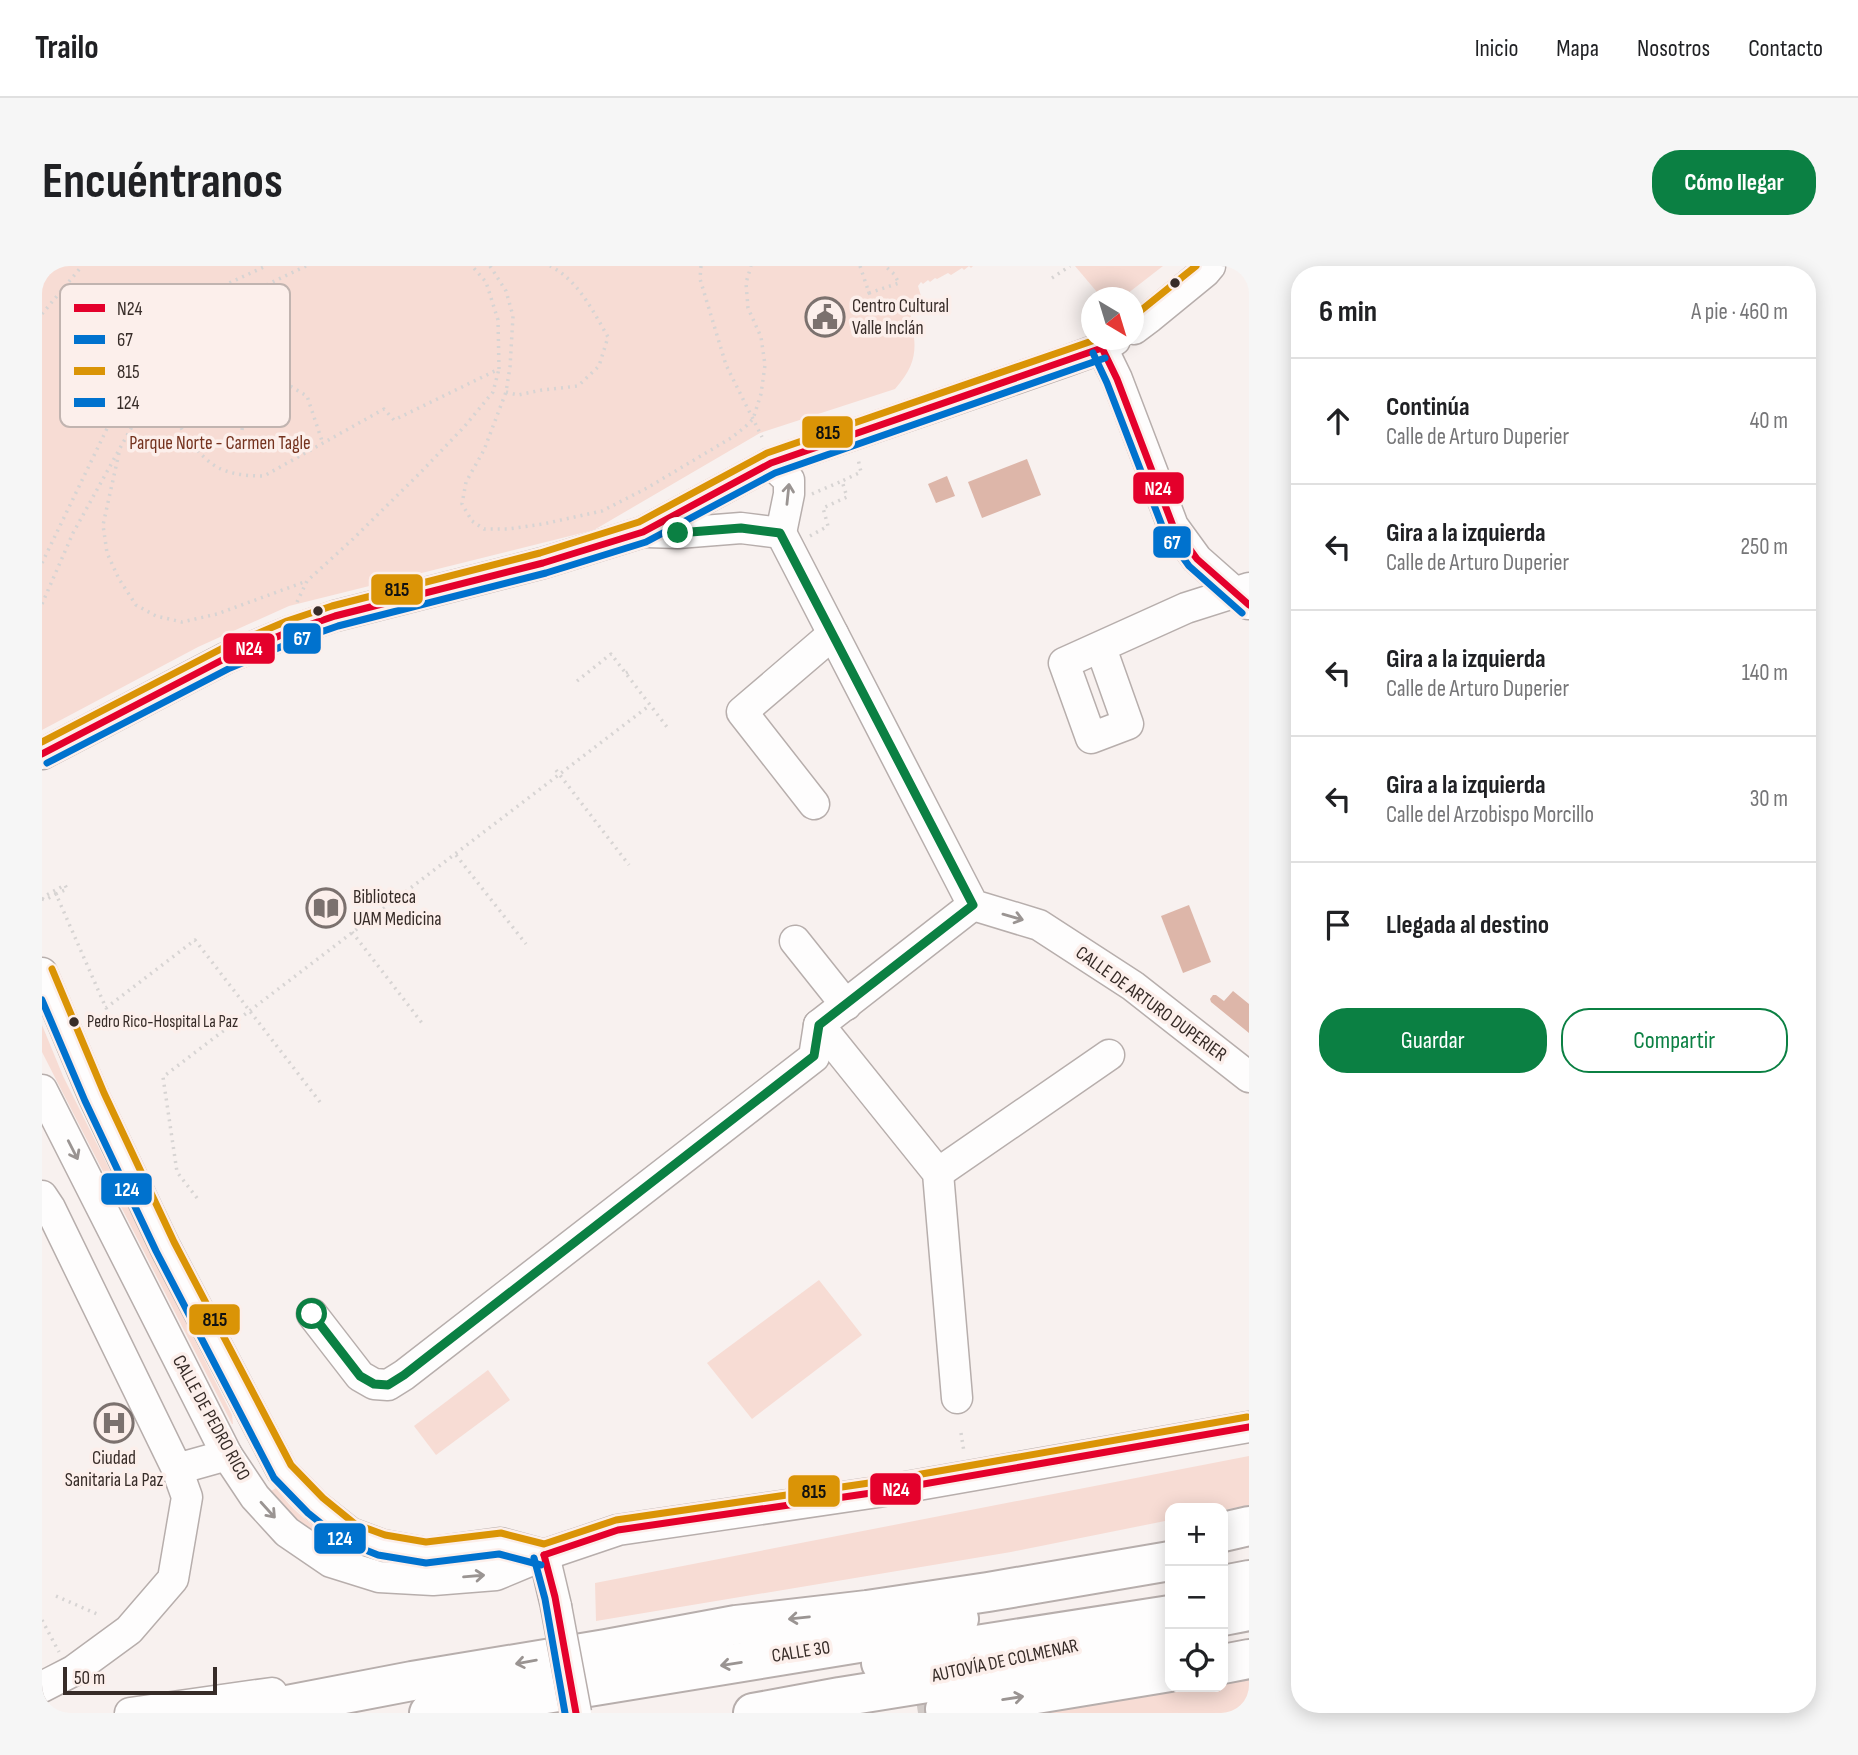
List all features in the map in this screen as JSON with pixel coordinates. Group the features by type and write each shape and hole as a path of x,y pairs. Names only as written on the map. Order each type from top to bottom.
{"highway":[{"path":"1228,1531 1249,1526"},
{"path":"869,1625 1165,1546"},
{"path":"1228,1550 1249,1547"},
{"path":"869,1625 988,1592 1165,1561"},
{"path":"1228,1567 1249,1564"},
{"name":"CALLE 30","path":"245,1713 420,1697 869,1625 992,1610 1165,1578"},
{"path":"1228,1584 1249,1580"},
{"name":"AUTOVÍA DE COLMENAR","path":"869,1625 1048,1616 1165,1595"},
{"path":"1228,1604 1249,1600"},
{"path":"1228,1615 1249,1611"},
{"path":"573,1713 808,1677 970,1646 1165,1616"},
{"name":"AUTOVÍA DE COLMENAR","path":"840,1697 1165,1628"},
{"path":"1228,1635 1249,1631"},
{"path":"753,1713 1165,1645"},
{"path":"1228,1663 1249,1659"},
{"path":"945,1709 1165,1673"}],"street":[{"path":"1144,321 1210,266"},
{"path":"42,754 214,664 292,631 335,616 543,563 643,532 738,481 766,450 1090,350"},
{"path":"1110,350 1117,379 1173,526 1198,559 1245,595"},
{"path":"312,1314 360,1376 374,1384 388,1385 814,1056 819,1025 973,905 833,634 794,535 789,480 766,450"},
{"path":"738,481 742,508 751,519 794,535"},
{"path":"643,532 678,533 741,528 794,535"},
{"path":"1101,648 1186,608 1245,595"},
{"path":"814,804 742,712 833,634"},
{"name":"CALLE DE ARTURO DUPERIER","path":"973,905 1039,925 1133,986 1249,1077"},
{"path":"796,940 846,1004"},
{"name":"CALLE DE PEDRO RICO","path":"42,973 94,1097 165,1247 282,1471 316,1506 350,1533 382,1545 426,1553 500,1543 544,1555"},
{"path":"819,1025 938,1174 957,1398"},
{"path":"938,1174 1109,1055"},
{"name":"CALLE DE PEDRO RICO","path":"44,1099 228,1455 255,1497 287,1532 331,1562 379,1577 433,1580 496,1574 618,1530 878,1492 1249,1427"},
{"path":"42,1687 73,1671 129,1630 173,1579 187,1497 177,1469 45,1206"},
{"path":"177,1469 228,1455"},
{"path":"544,1555 556,1606 573,1713"},
{"path":"130,1713 307,1688 420,1697"}],"path":[{"path":"42,271 47,266"},
{"path":"67,284 82,266"},
{"path":"227,284 266,266"},
{"path":"268,284 306,266"},
{"path":"120,447 103,525 107,553 119,579 136,605 156,616 182,622 217,614 307,580 421,472 493,392 499,369 498,320 486,282 472,266"},
{"path":"490,266 506,291 513,316 506,392 484,450 466,482 462,504 472,521 484,529 543,524 602,511 647,488 731,438 753,419 761,394 765,365 761,337 748,309 746,283 751,266"},
{"path":"506,392 518,395 578,386 599,366 608,337 586,297 558,270 550,266"},
{"path":"701,266 702,289 726,365 766,450"},
{"path":"860,266 867,294 899,284 894,274 885,266"},
{"path":"1052,278 1070,266"},
{"path":"42,314 60,292"},
{"path":"181,427 201,455 219,469 246,477 264,476 384,409 394,419 499,369"},
{"path":"290,386 307,396 323,444"},
{"path":"42,563 109,427"},
{"path":"42,604 73,533 132,427"},
{"path":"810,495 861,472 858,459"},
{"path":"794,535 828,526 823,508 847,497 842,481"},
{"path":"293,610 307,580"},
{"path":"577,681 611,654 667,727"},
{"path":"626,673 632,670"},
{"path":"197,1198 177,1172 163,1077 650,705"},
{"path":"555,770 629,864"},
{"path":"455,854 526,944"},
{"path":"65,885 67,889 42,899 43,897 65,885"},
{"path":"55,894 106,1008 195,940 320,1102"},
{"path":"352,932 422,1023"},
{"path":"961,1433 964,1454"},
{"path":"56,1595 97,1614"},
{"path":"42,1620 59,1652"}],"green space":[{"name":"Parque Norte - Carmen Tagle","path":"42,266 969,266 930,282 921,282 918,286 924,306 910,311 914,334 912,361 909,370 895,389 760,433 594,530 289,606 198,647 42,730"},
{"path":"1075,266 1163,266 1136,287 1093,287"},
{"path":"42,1025 63,1076 232,1415 233,1424 42,1052"},
{"path":"819,1280 862,1335 752,1419 707,1363"},
{"path":"488,1370 510,1400 436,1455 414,1426"},
{"path":"1249,1456 1249,1505 1228,1509 1228,1503 1165,1503 1165,1521 1011,1552 596,1621 595,1583"},
{"path":"276,1488 311,1524 355,1549 353,1554 298,1520 271,1491"},
{"path":"1249,1664 1249,1713 1031,1713 1165,1688 1165,1692 1228,1692 1228,1669"}],"shaded area":[{"path":"1027,459 1041,495 982,518 968,482"},
{"path":"947,476 955,496 936,503 928,484"},
{"path":"1189,905 1211,962 1183,973 1161,916"},
{"path":"1233,991 1249,1004 1249,1033 1211,1002 1213,995 1224,1001"}],"tunnel":[{"path":"918,1713 945,1709"}],"transit line":[{"name":"815","path":"1144,308 1196,266"},
{"name":"815","path":"42,742 221,649 287,621 332,606 540,553 639,522 767,453 1081,345"},
{"name":"N24","path":"42,754 226,658 291,631 335,616 543,563 643,532 771,463 1096,350"},
{"name":"N24","path":"1103,350 1117,379 1173,526 1197,559 1249,605"},
{"name":"67","path":"1093,353 1164,531 1189,566 1242,613"},
{"name":"67","path":"47,763 230,668 295,641 338,626 546,573 646,542 775,473 1105,358"},
{"name":"815","path":"52,969 104,1093 174,1242 291,1465 323,1498 355,1524 385,1535 426,1542 501,1533 544,1544 616,1520 876,1482 1247,1417"},
{"name":"124","path":"42,1000 85,1101 156,1251 274,1478 308,1513 343,1541 378,1555 426,1563 499,1554 541,1565"},
{"name":"N24","path":"544,1555 618,1530 878,1492 1249,1427"},
{"name":"N24","path":"544,1555 555,1597 576,1713"},
{"name":"124","path":"534,1558 545,1599 565,1713"}],"place":[{"name":"Centro Cultural Valle Inclán","path":"825,317"},
{"name":"Biblioteca UAM Medicina","path":"326,908"},
{"name":"Pedro Rico-Hospital La Paz","path":"74,1022"},
{"name":"Ciudad Sanitaria La Paz","path":"114,1423"}],"route":[{"path":"312,1314 360,1376 374,1384 388,1385 814,1056 819,1025 973,905 780,533 741,528 678,533"}]}
